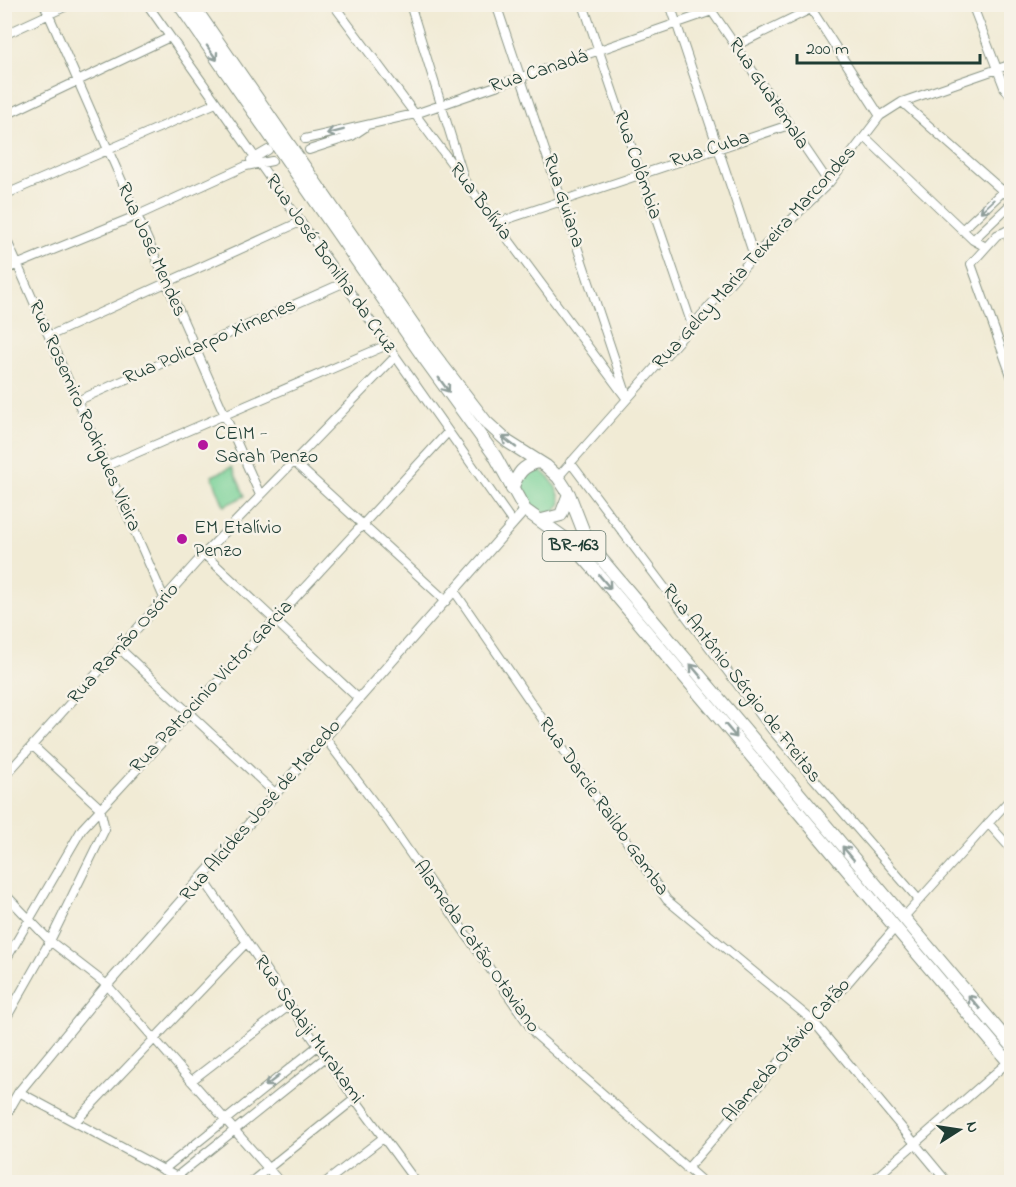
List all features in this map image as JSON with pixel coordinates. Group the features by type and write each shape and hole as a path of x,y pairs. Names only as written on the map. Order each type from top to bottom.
{"highway":[{"name":"BR-163","path":"179,4 424,358 495,456 525,510 570,542 593,568 1010,1064"},
{"name":"BR-163","path":"192,4 433,353 486,422 508,442 558,477 569,494 583,530 598,555 895,927 1011,1046"},
{"path":"512,489 519,471 539,462"},
{"path":"542,520 561,514 569,494"}],"street":[{"name":"Rua José Mendes","path":"44,4 260,495"},
{"path":"4,35 71,4"},
{"name":"Rua José Bonilha da Cruz","path":"147,4 513,523"},
{"path":"410,4 465,182"},
{"name":"Rua Guiana","path":"496,4 627,398"},
{"name":"Rua Colômbia","path":"583,4 692,325"},
{"path":"670,4 754,256"},
{"path":"735,46 810,7 821,4"},
{"path":"972,4 1011,98"},
{"name":"Rua Bolívia","path":"335,5 627,398"},
{"path":"810,7 880,116"},
{"name":"Rua Canadá","path":"366,127 415,114 442,103 599,52 709,8"},
{"name":"Rua Guatemala","path":"709,8 829,183"},
{"path":"4,116 78,83 170,37"},
{"name":"Rua Gelcy Maria Teixeira Marcondes","path":"558,477 754,256 829,183 880,116 902,102 1011,64"},
{"path":"902,102 1011,198"},
{"path":"4,195 216,103"},
{"name":"Rua Cuba","path":"496,223 639,173 789,125"},
{"path":"305,140 350,128 366,127"},
{"path":"309,150 352,136 366,127"},
{"path":"865,138 973,240 986,247"},
{"path":"4,270 136,216 257,161 268,150"},
{"path":"257,161 272,161"},
{"path":"962,230 1011,183"},
{"path":"973,240 1011,203"},
{"path":"49,336 300,222"},
{"path":"1011,246 1009,230 997,235 971,264 1011,378"},
{"name":"Rua Rosemiro Rodrigues Vieira","path":"4,234 164,598"},
{"name":"Rua Policarpo Ximenes","path":"77,401 343,283"},
{"path":"106,466 224,413 387,345"},
{"name":"Rua Ramão Osório","path":"4,777 204,554 395,357"},
{"name":"Rua Patrocinio Victor Garcia","path":"4,963 82,829 448,432"},
{"path":"293,461 446,601"},
{"name":"Rua Antônio Sérgio de Freitas","path":"570,462 771,729 919,900"},
{"name":"Rua Alcídes José de Macedo","path":"4,1118 19,1092 107,985 525,510"},
{"path":"204,554 359,699"},
{"name":"Rua Darcie Raildo Gamba","path":"454,592 667,900 813,1020 947,1182"},
{"path":"119,648 188,715 276,794"},
{"name":"Alameda Catão Otaviano","path":"325,738 387,820 535,1034 703,1182"},
{"path":"4,1022 50,941 105,829 100,808 33,746"},
{"name":"Alameda Otávio Catão","path":"687,1168 813,1020 1011,797"},
{"path":"988,824 1011,850"},
{"name":"Rua Sadaji Murakami","path":"202,876 356,1098 410,1181"},
{"path":"4,893 50,941 107,985 280,1182"},
{"path":"76,1121 246,942"},
{"path":"191,1081 290,1005"},
{"path":"164,1170 224,1119 319,1045"},
{"path":"176,1177 326,1057"},
{"path":"871,1182 1010,1064"},
{"path":"19,1092 186,1182"},
{"path":"251,1182 356,1098"},
{"path":"326,1182 383,1138"}],"green space":[{"path":"232,467 245,496 224,506 212,476"},
{"path":"533,468 544,473 558,491 561,503 555,512 540,511 533,507 524,496 519,474"}],"place":[{"name":"CEIM - Sarah Penzo","path":"203,445"},
{"name":"EM Etalívio Penzo","path":"182,539"}]}
